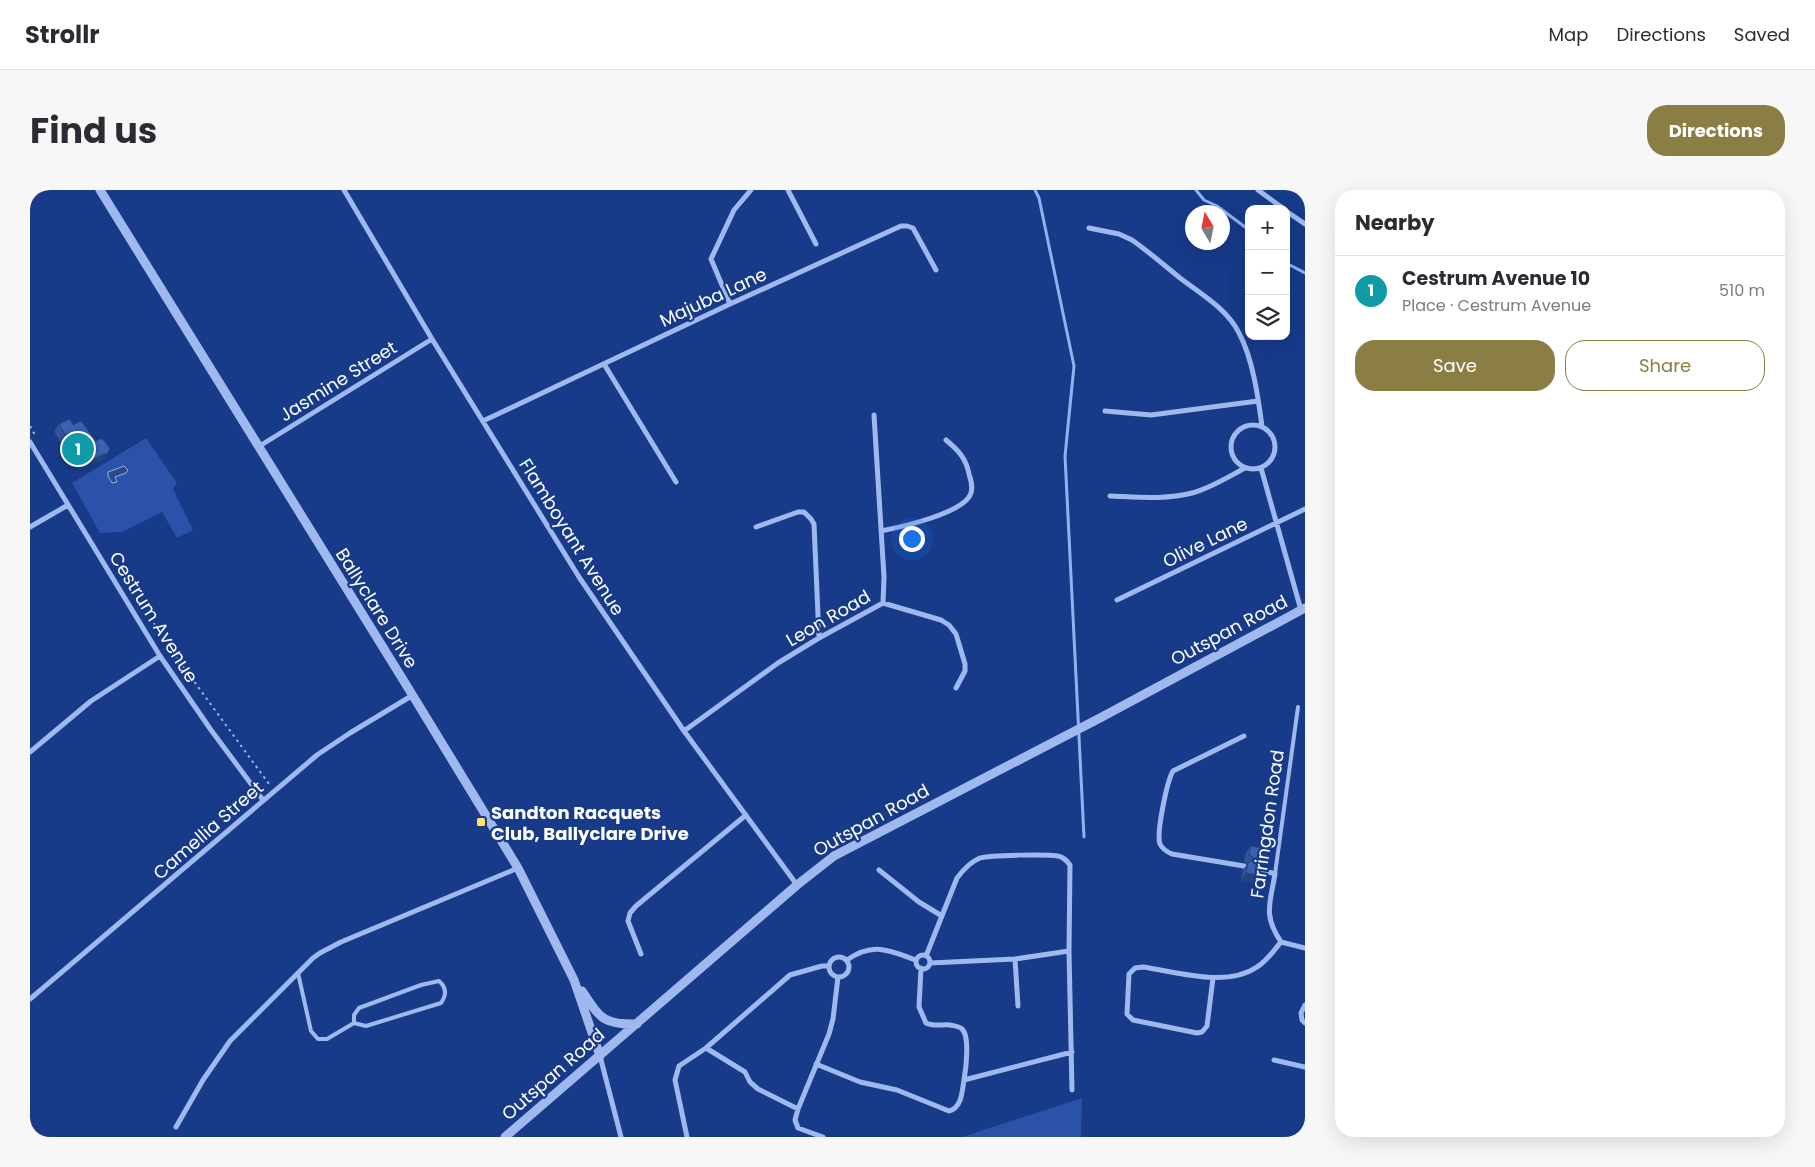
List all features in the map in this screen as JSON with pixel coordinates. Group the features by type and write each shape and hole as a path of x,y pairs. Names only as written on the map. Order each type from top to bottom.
{"street":[{"name":"Ballyclare Drive","path":"100,190 518,868 574,980 600,1056"},
{"name":"Flamboyant Avenue","path":"344,190 432,339 579,577 684,731 798,885"},
{"path":"730,304 711,259 734,210 752,190"},
{"path":"788,190 816,244"},
{"path":"1258,190 1278,205"},
{"path":"1290,214 1305,224"},
{"name":"Majuba Lane","path":"483,421 730,304 901,226 913,228 936,270"},
{"path":"1089,228 1119,234 1132,240 1210,301 1226,316 1238,331 1246,348 1262,426"},
{"name":"Jasmine Street","path":"258,447 432,339"},
{"path":"604,364 676,482"},
{"path":"1105,411 1151,415 1258,401"},
{"name":"Leon Road","path":"684,731 778,663 882,603 884,577 874,415"},
{"path":"1252,424 1262,426 1270,433 1276,446 1272,459 1261,468 1253,470 1245,468 1233,458 1230,451 1230,443 1238,430 1245,426 1252,424"},
{"path":"881,531 918,523 962,504 968,498 972,485 966,462 959,452 946,440"},
{"name":"Cestrum Avenue","path":"30,442 160,656 211,730 263,800"},
{"path":"1110,496 1163,498 1178,496 1207,488 1245,468"},
{"path":"1261,468 1276,524 1303,609"},
{"path":"30,527 68,505"},
{"name":"Olive Lane","path":"1117,600 1305,509"},
{"path":"756,527 798,512 804,512 812,519 814,524 819,638"},
{"path":"882,603 940,620 949,625 956,634 965,664 965,671 956,688"},
{"name":"Outspan Road","path":"505,1137 823,863 840,852 1091,722 1303,609"},
{"path":"30,752 90,701 160,656"},
{"name":"Camellia Street","path":"30,999 263,800 334,743 413,695"},
{"path":"1244,736 1173,771 1168,782 1161,818 1159,842 1165,851 1172,854 1244,866"},
{"path":"641,954 628,921 630,913 746,815"},
{"path":"926,956 957,878 963,869 973,862 989,856 1058,856 1064,858 1070,865 1069,951 1072,1090"},
{"path":"176,1127 203,1080 230,1041 320,953 332,946 518,868"},
{"path":"1256,868 1275,874"},
{"path":"879,870 919,902 942,916"},
{"name":"Farringdon Road","path":"1275,874 1268,910 1275,932 1282,942"},
{"path":"1213,978 1207,1026 1202,1032 1197,1033 1133,1020 1127,1014 1129,974 1135,968 1143,967 1213,978 1233,977 1256,968 1282,942 1305,948"},
{"path":"829,966 830,962 836,958 844,958 846,960 867,950 884,948 916,960"},
{"path":"930,962 1015,959 1069,951"},
{"path":"916,960 920,956 926,956"},
{"path":"926,956 930,962"},
{"path":"1015,959 1018,1006"},
{"path":"838,977 846,974 848,971 849,968 846,960"},
{"path":"816,1064 860,1082 897,1090 949,1111 958,1106 964,1080 965,1034 959,1027 926,1024 919,1007 921,968 917,965 916,960"},
{"path":"921,968 927,967 930,962"},
{"path":"687,1137 677,1092 676,1074 679,1066 706,1048 790,975 822,966 829,966"},
{"path":"829,966 832,973 838,977"},
{"path":"822,1137 798,1128 795,1120 833,1019 838,977"},
{"path":"574,980 603,1019 621,1024 637,1024"},
{"path":"1305,1005 1301,1012 1302,1020 1305,1023"},
{"path":"706,1048 745,1072 750,1082 758,1089 798,1110"},
{"path":"964,1080 1072,1052"},
{"path":"600,1056 621,1137"},
{"path":"1274,1060 1305,1067"}],"lane":[{"name":"Farringdon Road","path":"1275,874 1298,707"},
{"path":"298,973 311,1031 318,1039 327,1038 354,1023 366,1026 441,1003 445,998 445,990 439,982 421,984 358,1008 354,1015 354,1023"}],"path":[{"path":"109,556 174,654 269,784 277,779"}],"shaded area":[{"path":"146,438 177,483 173,489 193,530 177,538 162,512 122,532 100,533 72,483"},
{"path":"124,466 128,470 126,473 115,477 117,482 112,483 108,472"},
{"path":"1082,1098 1081,1137 962,1137"}],"building":[{"path":"70,419 73,425 81,421 96,441 103,439 110,449 107,454 103,454 88,463 82,463 75,450 76,444 70,433 65,435 59,424"},
{"path":"1251,846 1263,848 1262,857 1257,860 1257,864 1260,866 1259,875 1246,873 1248,863 1253,860 1253,857 1249,855"}],"waterway":[{"path":"1035,190 1039,198 1074,366 1065,456 1084,837"},
{"path":"1196,190 1204,200 1217,206 1245,227"},
{"path":"1290,265 1305,273"}],"place":[{"name":"Cestrum Avenue 10","path":"78,449"},
{"name":"Sandton Racquets Club, Ballyclare Drive","path":"481,822"}]}
